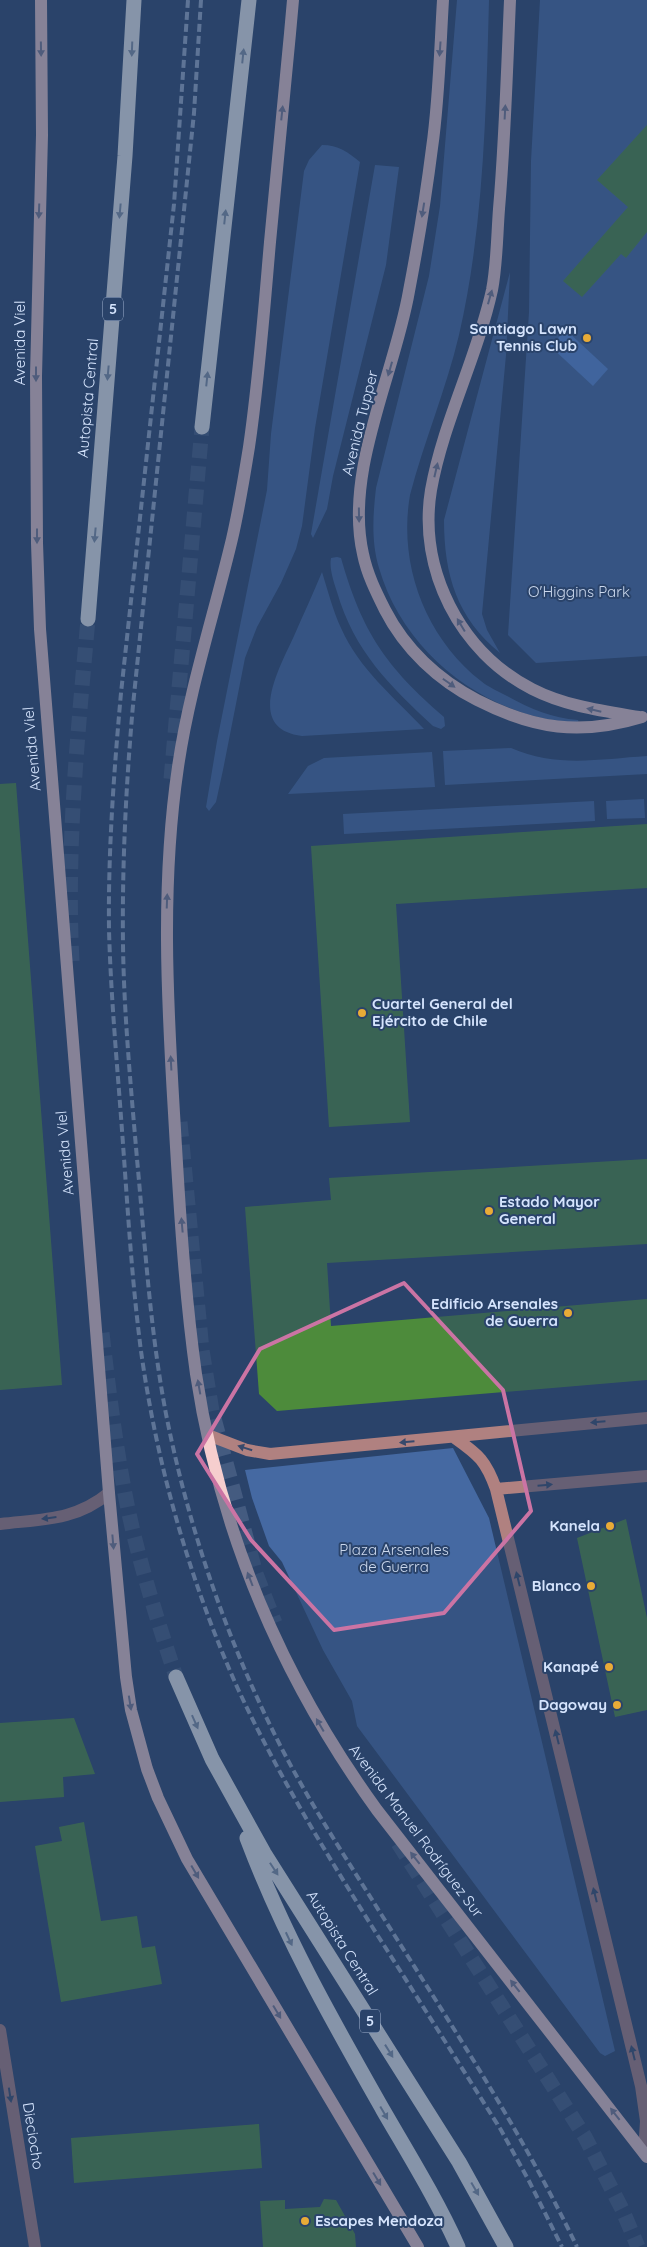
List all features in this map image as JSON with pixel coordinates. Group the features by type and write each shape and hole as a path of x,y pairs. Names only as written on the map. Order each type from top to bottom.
{"highway":[{"name":"Autopista Central","path":"88,619 125,156 134,0"},
{"path":"202,427 249,0"},
{"name":"Autopista Central","path":"176,1677 231,1797 264,1853 460,2162 506,2247"},
{"path":"231,1797 264,1885 290,1942 328,2014 435,2201 458,2247"}],"main road":[{"name":"Avenida Viel","path":"41,0 42,135 36,367 37,544 40,629 109,1493"},
{"path":"208,1435 192,1340 178,1172 167,984 168,868 177,774 188,709 233,534 250,441 293,0"},
{"name":"Avenida Tupper","path":"443,0 433,146 409,294 364,466 359,501 363,554 377,594 407,643 423,663 465,694 513,716 548,726 584,729 616,725 645,717"},
{"name":"Avenida Tupper","path":"510,0 503,160 492,288 473,358 440,452 431,491 431,558 440,587 470,639 508,675 533,690 562,701 594,710 645,717"},
{"name":"Avenida Manuel Rodríguez Sur","path":"208,1435 233,1532 270,1629 320,1724 346,1767 377,1810 646,2155"},
{"path":"109,1493 131,1710 140,1747 158,1798 188,1859 215,1907 418,2247"}],"street":[{"path":"208,1435 247,1450 270,1454 455,1438 498,1431 647,1418"},
{"name":"Avenida Manuel Rodríguez Sur","path":"455,1438 478,1454 489,1471 496,1489 644,2085 646,2155"},
{"path":"496,1489 647,1476"},
{"path":"0,1524 56,1518 75,1513 94,1505 109,1493"},
{"name":"Dieciocho","path":"0,2030 34,2247"}],"highlighted area":[{"path":"404,1283 503,1390 531,1511 444,1613 334,1630 251,1540 197,1454 260,1349"}],"green space":[{"path":"457,0 489,0 487,84 479,211 474,252 459,335 410,495 407,521 412,573 431,621 445,643 461,663 481,681 533,709 550,715 578,720 579,723 546,719 513,709 483,695 455,677 430,654 408,628 391,599 376,558 374,518 376,488 429,276 440,206"},
{"name":"O'Higgins Park","path":"540,0 647,0 647,656 536,663 508,635 529,312 531,161"},
{"path":"322,145 333,146 342,150 360,162 315,428 302,526 296,549 281,583 257,627 245,658 216,802 209,811 206,807 217,741 267,490 271,434 304,171 309,160"},
{"path":"375,165 399,167 386,265 333,476 327,509 313,538 311,534"},
{"path":"510,272 506,355 482,614 487,630 500,653 473,625 463,610 456,594 450,577 447,559 444,520"},
{"path":"331,558 341,558 349,584 368,628 391,664 444,717 445,726 441,729 433,726 388,682 353,632 344,613 333,580"},
{"path":"322,572 338,621 357,657 378,682 424,729 302,736 284,731 274,722 270,709 275,679"},
{"path":"511,748 545,758 578,761 647,756 647,774 445,785 443,751"},
{"path":"432,752 435,787 288,794 308,766 324,758"},
{"path":"644,799 645,818 607,819 606,801"},
{"path":"594,801 595,821 344,834 343,814"},
{"name":"Plaza Arsenales de Guerra","path":"453,1448 489,1518 615,2051 605,2056 600,2053 357,1726 352,1701 323,1650 282,1562 269,1546 252,1498 245,1470"}],"shaded area":[{"path":"566,330 608,369 593,386 550,346"}],"building":[{"path":"647,125 647,232 626,258 621,254 582,297 563,281 628,207 597,180"},
{"path":"16,783 62,1385 0,1390 0,784"},
{"name":"Cuartel General del Ejército de Chile","path":"647,824 647,888 396,904 410,1122 329,1127 311,846"},
{"name":"Edificio Arsenales de Guerra","path":"647,1159 647,1244 327,1263 331,1326 647,1299 647,1380 277,1411 259,1394 245,1207 331,1200 329,1178"},
{"path":"626,1519 647,1618 647,1710 615,1717 577,1538"},
{"path":"74,1718 95,1774 63,1777 64,1797 0,1802 0,1723"},
{"path":"84,1822 101,1921 137,1916 142,1948 155,1946 162,1984 61,2002 35,1846 62,1841 59,1827"},
{"path":"259,2124 262,2168 74,2183 71,2138"},
{"name":"Escapes Mendoza","path":"324,2199 336,2200 355,2234 356,2247 263,2247 260,2201 285,2200 285,2209 320,2207"}],"tunnel":[{"path":"171,779 202,427"},
{"path":"72,961 72,832 88,619"},
{"path":"180,1122 202,1350 212,1411 256,1574 275,1623"},
{"path":"102,1333 116,1443 128,1509 144,1573 176,1677"},
{"path":"398,1843 585,2137 622,2209 638,2247"}],"railway":[{"path":"188,0 174,204 121,693 109,871 111,984 133,1273 141,1351 148,1394 166,1480 190,1565 221,1648 253,1721 286,1784 340,1875 501,2130 562,2247"},
{"path":"201,0 194,113 133,705 126,795 124,855 123,945 128,1052 148,1287 160,1382 186,1501 212,1586 244,1669 262,1709 292,1768 325,1825 505,2113 577,2247"}],"place":[{"name":"Santiago Lawn Tennis Club","path":"587,338"},
{"name":"Cuartel General del Ejército de Chile","path":"362,1013"},
{"name":"Estado Mayor General","path":"489,1211"},
{"name":"Edificio Arsenales de Guerra","path":"568,1313"},
{"name":"Kanela","path":"610,1526"},
{"name":"Blanco","path":"591,1586"},
{"name":"Kanapé","path":"609,1667"},
{"name":"Dagoway","path":"617,1705"},
{"name":"Escapes Mendoza","path":"305,2221"}]}
